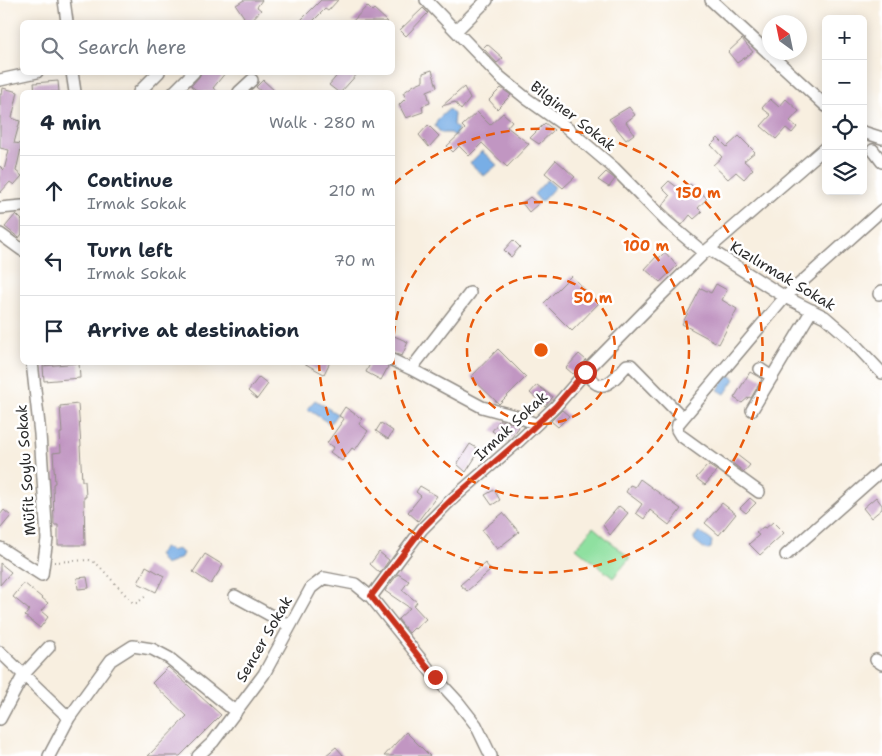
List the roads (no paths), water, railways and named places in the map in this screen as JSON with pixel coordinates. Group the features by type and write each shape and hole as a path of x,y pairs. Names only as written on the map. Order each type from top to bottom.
{"street":[{"path":"64,0 67,20"},
{"name":"Bilginer Sokak","path":"426,0 500,76 527,99 561,123 614,168 667,222 706,251"},
{"path":"456,31 487,0"},
{"path":"711,0 825,105"},
{"path":"0,80 23,75"},
{"path":"72,75 75,90"},
{"path":"142,90 155,75"},
{"path":"176,90 191,75"},
{"path":"241,90 252,80"},
{"path":"867,133 882,138"},
{"name":"Irmak Sokak","path":"371,596 422,529 450,501 556,406 585,372 706,251 823,150"},
{"path":"873,150 882,162"},
{"path":"0,208 20,206"},
{"path":"759,492 680,435 677,430 678,424 785,297 882,210"},
{"path":"0,234 20,249"},
{"name":"Kızılırmak Sokak","path":"706,251 785,297 825,317 848,337 882,373"},
{"path":"411,369 470,293"},
{"path":"752,410 812,310"},
{"path":"395,361 482,407 519,417 536,424"},
{"name":"Müfit Soylu Sokak","path":"0,548 42,575 47,539 40,434 32,365"},
{"path":"585,372 596,384 608,384 627,365 631,365 683,418"},
{"path":"760,369 772,377"},
{"path":"786,555 882,470"},
{"name":"Sencer Sokak","path":"198,756 213,742 264,674 311,588 324,578 355,584 371,596"},
{"path":"235,596 290,626"},
{"path":"371,596 476,725 491,756"},
{"path":"49,756 70,718 111,660 133,646 152,649 169,658 236,712"},
{"path":"0,719 24,674 49,647"},
{"path":"0,652 70,718"}],"water":[{"path":"449,109 454,114 453,125 458,129 455,136 451,133 441,133 435,126 437,120"},
{"path":"482,151 497,165 484,176 470,163"},
{"path":"547,180 555,187 541,202 534,194"},
{"path":"728,374 735,379 725,394 718,390"},
{"path":"315,400 337,414 330,424 307,409"},
{"path":"698,532 712,541 711,548 706,550 694,540"},
{"path":"164,547 171,551 177,549 183,553 180,559 165,565 158,555"}]}
